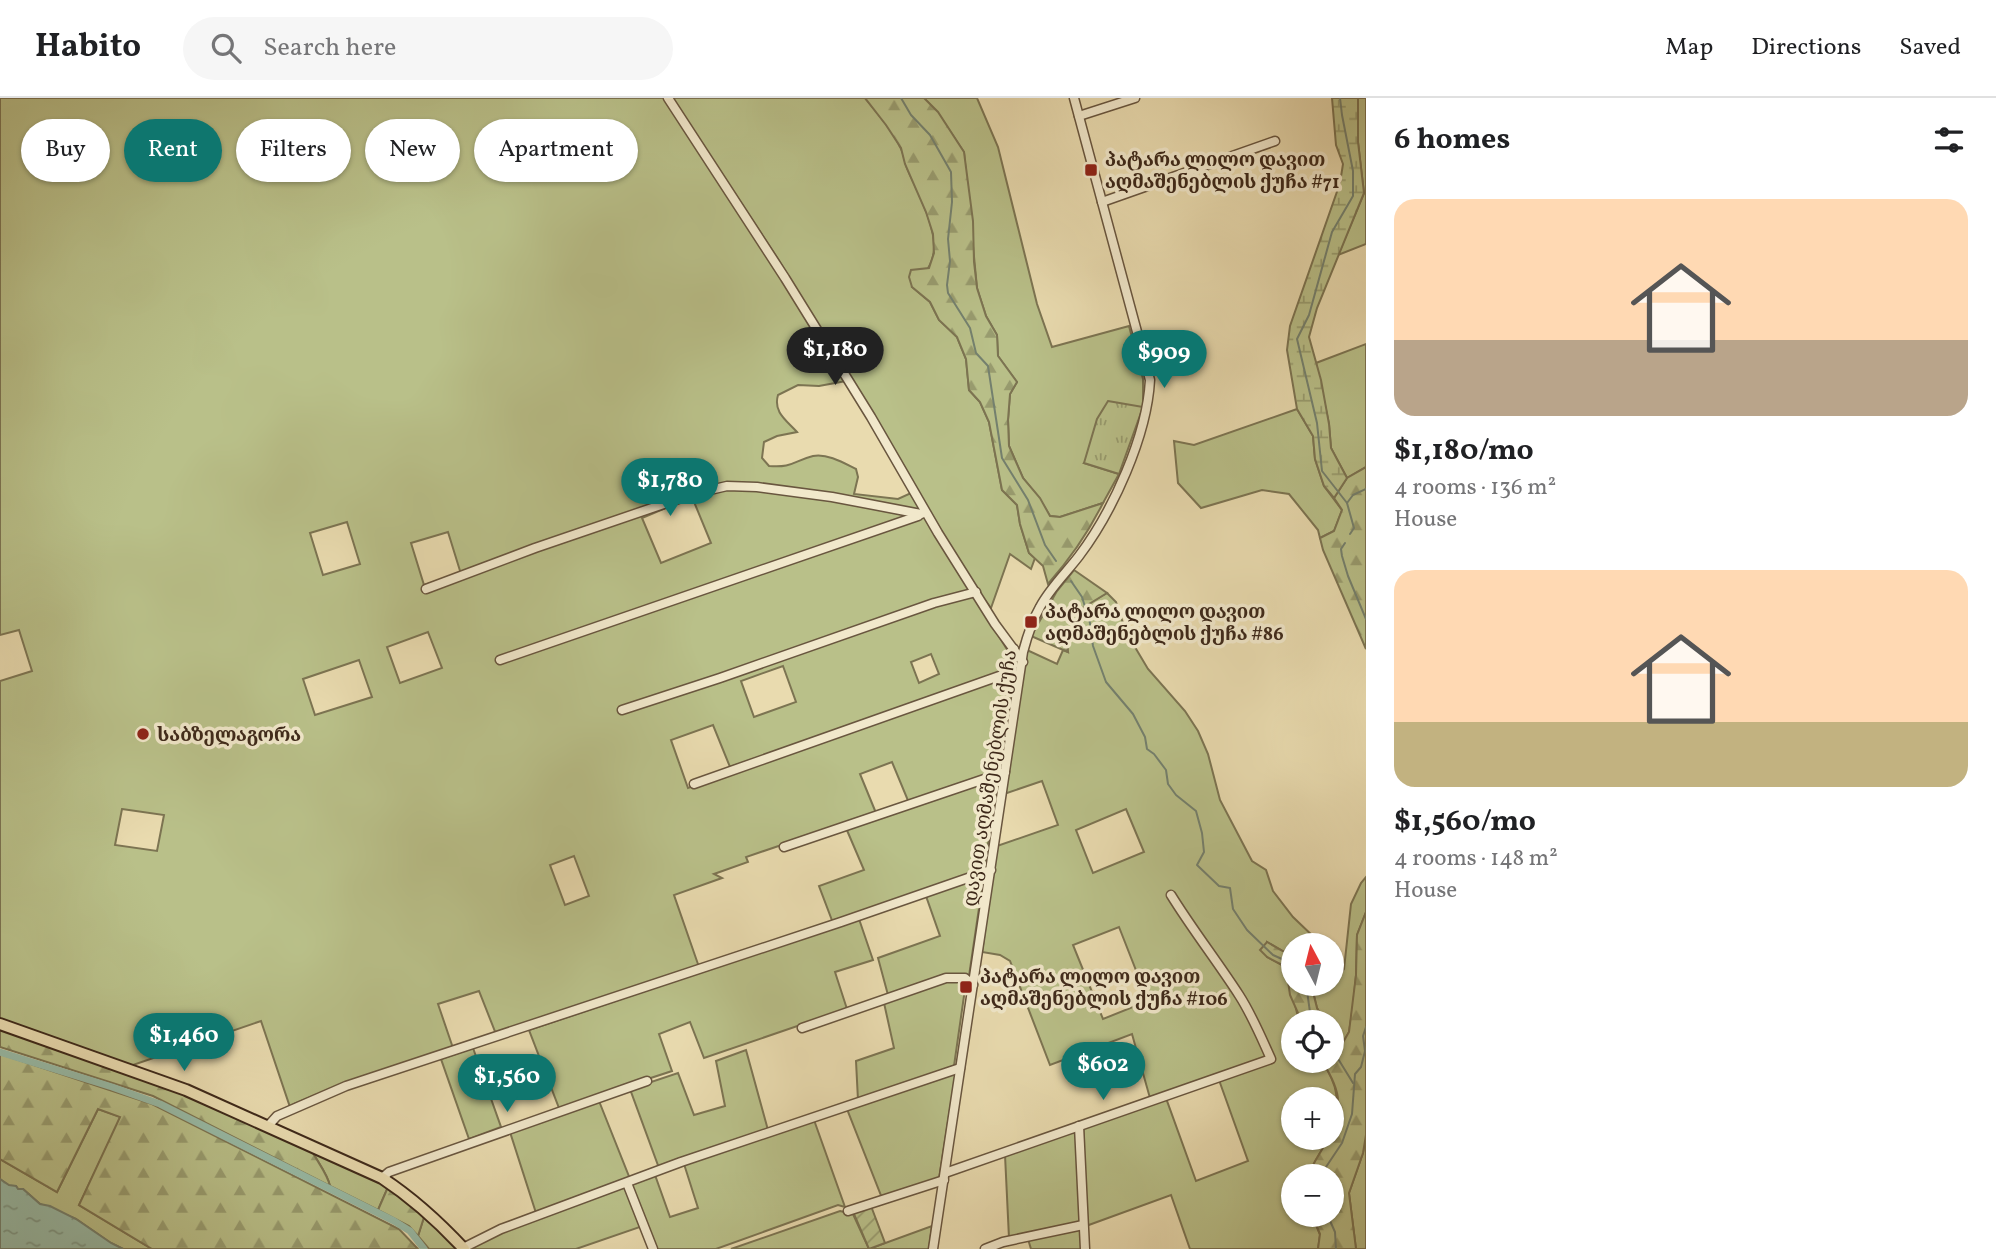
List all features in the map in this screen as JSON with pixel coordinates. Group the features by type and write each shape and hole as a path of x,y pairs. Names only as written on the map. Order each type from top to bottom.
{"main road":[{"path":"0,1024 186,1090 382,1178 431,1214 464,1248"}],"street":[{"path":"668,98 872,417 924,513 995,624 1023,662"},
{"name":"დავით აღმაშენებლის ქუჩა","path":"933,1249 1028,635 1040,606 1079,557 1116,494 1149,403 1150,380 1074,98"},
{"path":"1079,116 1135,98"},
{"path":"1102,201 1276,141"},
{"path":"426,589 535,548 727,486 757,487 924,513"},
{"path":"500,660 924,513"},
{"path":"622,710 934,603 976,592"},
{"path":"694,784 1005,674 1010,669 1014,649"},
{"path":"784,847 1005,772"},
{"path":"268,1126 278,1116 346,1086 786,941 991,870"},
{"path":"848,1211 1271,1059 1240,996 1171,895"},
{"path":"802,1028 946,978 965,978 973,985"},
{"path":"464,1248 501,1229 626,1183 960,1068"},
{"path":"382,1178 389,1172 647,1081"},
{"path":"1079,1126 1084,1249"},
{"path":"626,1183 653,1249"},
{"path":"985,1249 1003,1242 1083,1225"}],"green space":[{"path":"0,98 666,98 783,278 846,381 819,386 798,385 778,395 779,411 797,432 764,442 762,458 769,466 777,466 818,455 830,457 856,469 858,477 854,494 898,499 911,493 1011,656 1004,672 730,767 713,725 671,740 688,788 1006,677 1015,666 1000,771 909,803 892,762 860,774 876,813 746,857 748,862 714,874 722,878 674,895 699,967 496,1034 479,991 438,1004 453,1048 347,1082 290,1107 261,1021 129,1065 0,1021 0,681 32,671 19,630 0,635","holes":["692,497 711,543 661,563 642,518","347,522 360,564 323,575 310,533","448,532 461,574 424,585 411,543","428,632 442,668 400,683 387,647","931,654 939,674 919,683 911,662","359,660 372,697 315,715 303,679","783,666 796,702 754,717 741,681","122,809 164,815 157,851 115,845","574,856 589,896 565,905 550,865"]},
{"path":"672,98 865,98 893,134 926,211 933,235 932,261 912,287 930,302 939,320 957,337 966,359 969,390 980,402 989,422 1002,490 1017,505 1029,553 1035,558 1031,569 1010,554 991,608 965,574 778,259"},
{"path":"865,98 924,98 938,112 964,152 973,221 977,288 986,316 997,335 998,356 1017,382 1010,394 1009,446 1023,478 1040,498 1050,516 1060,517 1103,503 1078,545 1048,584 1043,566 1029,553 1017,505 1002,490 989,422 980,402 969,390 966,359 957,337 939,320 930,302 912,287 909,277 911,270 929,268 934,253 933,234 901,148"},
{"path":"924,98 977,98 998,147 1037,304 1052,347 1129,326 1143,379 1143,407 1084,463 1119,474 1103,503 1060,517 1050,516 1023,478 1009,446 1010,394 1017,382 998,356 997,335 986,316 977,288 964,152 938,113"},
{"path":"1332,98 1358,98 1358,142 1364,193 1317,308 1309,337 1321,380 1331,448 1347,478 1334,498 1324,486 1315,459 1313,436 1297,409 1287,350 1290,326 1340,183 1343,164 1336,145"},
{"path":"1358,98 1366,98 1366,244 1338,255 1364,193 1358,142"},
{"path":"1366,344 1366,467 1347,478 1331,448 1329,424 1316,363"},
{"path":"1108,401 1143,407 1119,474 1084,463 1097,419"},
{"path":"1297,409 1313,436 1315,459 1324,486 1342,510 1334,531 1320,538 1318,530 1289,494 1262,490 1201,508 1178,483 1174,441 1194,445"},
{"path":"1366,467 1366,649 1320,538 1334,531 1342,510 1334,498 1347,478"},
{"path":"1074,570 1107,593 1081,609 1066,638 1068,652 1031,636 1057,591"},
{"path":"1107,593 1116,602 1126,632 1148,669 1185,711 1198,731 1208,754 1220,800 1252,861 1266,870 1273,891 1310,933 1281,933 1281,950 1267,942 1267,957 1281,964 1281,996 1293,996 1296,1010 1281,1010 1281,1073 1329,1073 1334,1087 1281,1087 1281,1150 1322,1150 1314,1164 1281,1164 1281,1227 1317,1227 1320,1235 1318,1249 1190,1249 1171,1195 1086,1226 1083,1121 1150,1098 1132,1034 1050,1065 1010,961 1000,955 982,952 997,846 1058,825 1042,781 1004,794 1027,650 1057,664 1063,650 1068,652 1066,638 1081,608","holes":["1126,809 1144,852 1093,873 1076,830","1119,927 1148,1001 1103,1019 1073,945","1219,1080 1248,1161 1196,1181 1166,1098"]},
{"path":"994,779 998,781 984,869 833,923 819,886 864,870 846,828"},
{"path":"1366,877 1366,912 1357,935 1353,1006 1349,1032 1344,1041 1344,1010 1318,1010 1314,996 1344,996 1351,904"},
{"path":"974,879 983,881 969,976 945,974 888,995 878,958 940,936 926,896"},
{"path":"1366,912 1366,1135 1363,1153 1349,1193 1356,1249 1318,1249 1320,1234 1317,1227 1344,1227 1344,1164 1314,1164 1322,1150 1344,1150 1344,1087 1335,1087 1329,1073 1344,1073 1344,1041 1349,1032 1356,975 1357,935"},
{"path":"859,919 873,960 835,972 847,1009 704,1058 690,1022 659,1034 672,1071 559,1108 529,1030"},
{"path":"1267,942 1281,950 1281,964 1267,957 1260,950"},
{"path":"945,981 966,982 954,1066 858,1100 856,1061 894,1048 884,1003"},
{"path":"1290,996 1314,996 1318,1010 1297,1010"},
{"path":"0,1029 176,1090 312,1151 330,1186 153,1096 0,1047"},
{"path":"473,1048 501,1127 469,1139 441,1059"},
{"path":"746,1050 768,1130 659,1168 630,1089 678,1073 694,1115 725,1106 716,1061"},
{"path":"0,1054 152,1104 399,1229 418,1249 152,1249 79,1205 120,1117 98,1109 57,1192 0,1159"},
{"path":"956,1071 939,1179 882,1198 847,1109"},
{"path":"599,1101 630,1179 536,1213 510,1132"},
{"path":"98,1109 121,1117 79,1205 152,1249 123,1249 76,1219 40,1204 23,1189 9,1186 0,1179 0,1159 57,1192"},
{"path":"814,1120 845,1207 838,1205 716,1249 656,1249 630,1184 655,1175 670,1217 698,1208 684,1164"},
{"path":"1072,1132 1076,1134 1081,1221 1079,1224 1009,1238 1005,1155"},
{"path":"1366,1135 1366,1249 1356,1249 1349,1193 1363,1153"},
{"path":"312,1151 388,1187 378,1210 330,1186"},
{"path":"625,1186 640,1227 576,1249 469,1249 503,1231"},
{"path":"388,1187 425,1214 418,1236 409,1226 378,1210"},
{"path":"871,1206 885,1243 869,1249 854,1214 850,1212"},
{"path":"840,1211 853,1214 869,1249 731,1249"},
{"path":"425,1214 457,1249 429,1249 418,1236"},
{"path":"932,1226 929,1249 869,1249"},
{"path":"1081,1229 1082,1249 1031,1249 1028,1239"}],"water":[{"path":"0,1179 23,1189 40,1204 76,1219 123,1249 0,1249"}],"waterway":[{"path":"901,98 911,115 930,135 951,172 948,293 970,328 976,353 988,366 1002,458 1028,500 1045,545 1056,561"},
{"path":"1340,98 1353,171 1353,196 1332,232 1309,315 1297,339 1317,423 1322,471 1347,503"},
{"path":"1350,534 1354,528 1347,503 1353,495 1366,489"},
{"path":"1345,543 1341,549 1342,556 1366,619"},
{"path":"1071,581 1082,597 1090,623 1093,646 1106,682 1133,714 1145,737 1147,749 1166,770 1168,784 1176,795 1196,811 1204,852 1197,865 1219,886 1230,888 1233,909 1247,930 1273,955 1281,959"},
{"path":"1308,996 1310,1010"},
{"path":"1328,1164 1342,1143 1352,1114 1355,1074 1361,1067 1365,1051 1363,1036 1366,1027"},
{"path":"0,1052 160,1104 394,1221 410,1231 424,1249"},
{"path":"1344,1068 1353,1083"},
{"path":"1333,1227 1336,1249"}],"place":[{"name":"პატარა ლილო დავით აღმაშენებლის ქუჩა #71","path":"1091,170"},
{"name":"პატარა ლილო დავით აღმაშენებლის ქუჩა #86","path":"1031,622"},
{"name":"საბზელაგორა","path":"143,734"},
{"name":"პატარა ლილო დავით აღმაშენებლის ქუჩა #106","path":"966,987"}]}
